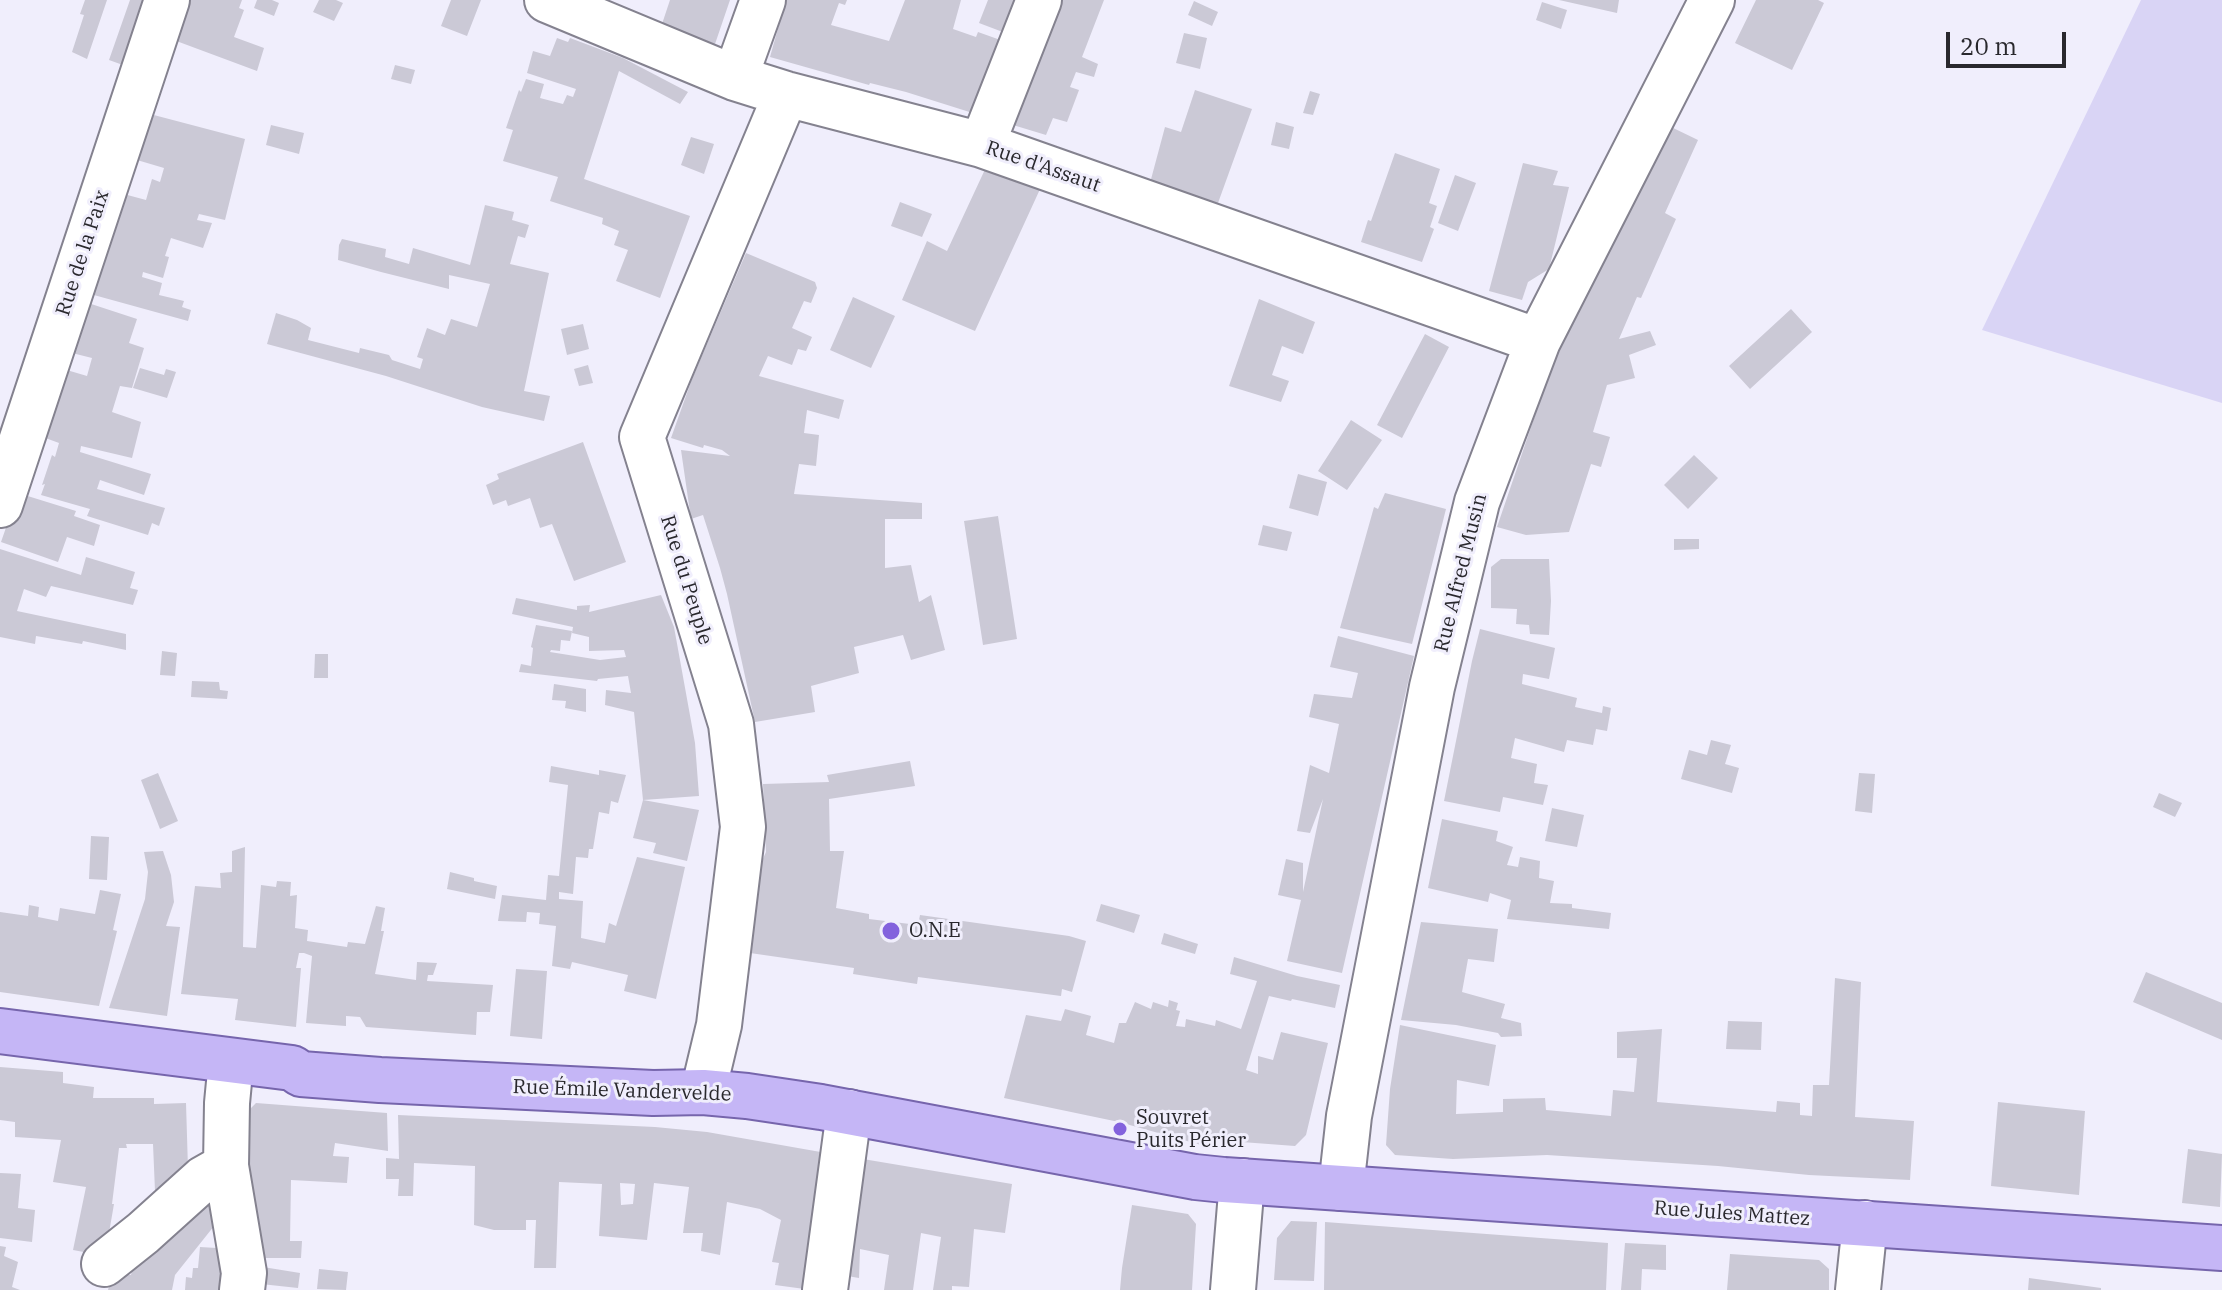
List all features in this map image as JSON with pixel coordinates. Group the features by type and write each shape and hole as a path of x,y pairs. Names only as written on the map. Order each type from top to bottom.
{"main road":[{"name":"Rue Émile Vandervelde","path":"0,1031 292,1068 301,1074 653,1093 703,1092 782,1101 1195,1177 1242,1181"},
{"name":"Rue Jules Mattez","path":"1242,1181 2222,1248"}],"street":[{"name":"Rue de la Paix","path":"0,505 167,0"},
{"name":"Rue d'Assaut","path":"547,0 735,78 982,145 1538,341"},
{"path":"735,78 763,0"},
{"path":"982,145 1039,0"},
{"name":"Rue Alfred Musin","path":"1341,1188 1349,1116 1432,687 1477,502 1538,341 1712,0"},
{"name":"Rue du Peuple","path":"703,1092 719,1025 743,827 731,724 642,437 786,94"},
{"path":"231,1061 226,1166 244,1273 242,1290"},
{"path":"825,1290 849,1112"},
{"path":"104,1264 203,1179 226,1166"},
{"path":"1233,1290 1242,1181"},
{"path":"1858,1290 1865,1223"}],"shaded area":[{"path":"2141,0 2222,0 2222,403 1982,330"}],"building":[{"path":"85,0 107,0 87,59 72,52 84,15 80,14"},
{"path":"130,0 157,0 134,69 109,60"},
{"path":"185,0 242,0 239,8 244,10 234,37 264,48 257,71 171,39"},
{"path":"257,0 279,3 274,16 254,8"},
{"path":"319,0 343,3 334,21 313,12"},
{"path":"451,0 481,0 467,36 441,26"},
{"path":"670,0 730,0 715,44 662,24"},
{"path":"786,0 847,0 845,5 839,3 831,25 889,41 905,0 961,0 953,29 976,37 978,32 1006,42 979,115 906,92 869,85 770,57"},
{"path":"988,0 1022,0 1008,34 979,23"},
{"path":"1051,0 1104,0 1082,57 1098,64 1094,77 1076,72 1070,87 1079,90 1067,122 1053,118 1046,135 1013,125"},
{"path":"1559,0 1619,0 1617,13"},
{"path":"1756,0 1818,0 1824,3 1792,70 1735,43"},
{"path":"1194,1 1218,12 1212,26 1188,15"},
{"path":"1542,2 1567,10 1561,29 1536,20"},
{"path":"1184,33 1207,38 1200,69 1176,63"},
{"path":"557,38 568,42 570,38 623,58 688,92 680,104 619,71 584,179 690,216 660,298 616,281 628,250 614,245 619,231 602,224 603,218 550,201 558,177 503,161 513,130 506,128 526,79 544,84 540,98 563,104 567,95 573,97 576,89 527,73 533,51 550,56"},
{"path":"395,65 415,70 411,84 391,79"},
{"path":"1195,90 1252,109 1218,203 1150,183 1165,127 1181,132"},
{"path":"1310,91 1320,94 1313,115 1303,113"},
{"path":"150,114 245,139 225,220 199,214 197,220 212,223 203,248 171,238 163,278 143,272 142,277 162,283 159,295 184,301 182,307 191,310 188,321 83,292 120,193 146,200 152,179 160,182 164,168 137,160"},
{"path":"1276,122 1294,127 1289,149 1271,145"},
{"path":"271,125 304,133 299,154 266,145"},
{"path":"1669,126 1698,140 1665,213 1676,219 1619,339 1650,331 1656,345 1629,355 1635,378 1607,385 1593,432 1610,437 1601,467 1591,464 1569,532 1526,535 1497,527 1560,342"},
{"path":"691,137 714,144 704,174 681,165"},
{"path":"1395,153 1440,169 1429,203 1437,206 1430,227 1434,229 1422,262 1361,242"},
{"path":"988,163 1041,187 975,331 902,300 927,241 947,251"},
{"path":"1523,163 1558,171 1553,185 1569,187 1549,269 1528,282 1522,300 1489,291"},
{"path":"1455,175 1476,183 1458,231 1438,223"},
{"path":"900,202 932,214 922,237 891,226"},
{"path":"485,205 514,212 512,220 529,225 525,238 518,236 510,264 549,273 524,391 550,396 544,421 482,407 386,376 267,344 276,313 311,328 308,340 359,353 360,348 389,355 392,360 420,369 423,359 417,357 427,328 445,335 451,319 477,327 490,284 449,275 449,289 381,272 338,260 339,245 342,239 386,249 385,257 409,264 413,248 470,265"},
{"path":"746,253 815,282 817,288 811,303 804,301 792,328 812,337 806,351 798,349 792,365 768,356 759,376 844,400 839,419 807,410 804,433 819,435 816,466 799,464 794,494 922,503 922,519 885,519 885,568 911,565 919,602 931,595 945,650 911,660 903,635 854,647 859,673 811,686 815,712 755,722 720,568 703,515 691,519 681,450 730,456 722,450 704,445 703,448 671,438 692,379"},
{"path":"853,297 895,316 871,368 830,350"},
{"path":"1259,299 1315,322 1303,354 1282,346 1272,375 1289,381 1281,402 1229,386"},
{"path":"79,300 137,319 129,343 144,348 132,388 120,386 112,412 141,422 132,458 81,446 80,452 151,474 144,495 100,480 97,489 165,508 159,526 152,523 148,535 87,516 90,509 41,495 52,455 55,457 59,443 40,436 60,368 87,376 92,358 64,351"},
{"path":"1791,309 1812,332 1750,389 1729,366"},
{"path":"583,324 589,349 567,355 561,329"},
{"path":"1425,334 1449,347 1402,438 1377,425"},
{"path":"588,365 593,383 579,386 574,369"},
{"path":"140,368 164,375 166,369 176,372 167,398 133,388"},
{"path":"1351,420 1382,440 1347,490 1318,471"},
{"path":"583,442 626,562 574,581 552,524 540,528 530,498 508,506 506,500 493,505 486,485 499,479 497,474"},
{"path":"1694,455 1718,478 1688,509 1664,485"},
{"path":"1298,474 1327,482 1318,516 1289,508"},
{"path":"18,493 76,511 74,516 100,525 94,546 67,537 58,562 1,542"},
{"path":"1385,493 1446,509 1412,644 1340,628 1374,507 1378,509"},
{"path":"998,516 1017,639 983,645 964,521"},
{"path":"1263,525 1292,532 1287,551 1258,545"},
{"path":"1674,539 1699,539 1699,549 1674,550"},
{"path":"0,549 81,575 86,557 135,572 130,588 138,590 133,605 51,586 46,597 24,589 17,611 126,634 126,650 36,636 35,644 0,637"},
{"path":"1501,559 1549,559 1549,635 1530,634 1529,625 1516,624 1517,609 1491,608 1491,567"},
{"path":"661,595 674,627 695,743 699,796 643,800 634,712 605,705 606,690 631,693 628,676 597,681 519,672 521,664 531,666 536,625 572,631 570,641 561,640 560,651 550,652 600,660 626,657 624,650 589,651 589,637 572,633 573,627 512,614 516,598 577,610 577,606 590,605 589,612"},
{"path":"1480,629 1555,648 1549,679 1523,674 1522,684 1577,698 1575,707 1602,713 1603,706 1611,708 1607,731 1596,729 1593,745 1567,740 1564,752 1515,738 1511,758 1537,764 1534,783 1548,785 1543,805 1503,797 1500,812 1444,801"},
{"path":"1338,636 1414,656 1342,973 1287,961 1301,900 1278,895 1286,859 1303,863 1303,892 1323,799 1310,833 1297,831 1310,765 1329,773 1339,724 1309,717 1314,694 1352,698 1358,673 1330,667"},
{"path":"162,651 177,653 175,676 160,675"},
{"path":"315,654 328,654 328,678 314,678"},
{"path":"192,681 219,682 220,690 228,691 227,699 191,697"},
{"path":"554,684 586,689 586,712 565,708 566,701 552,700"},
{"path":"1711,740 1731,745 1725,764 1739,768 1732,793 1681,779 1689,750 1707,755"},
{"name":"O.N.E","path":"910,761 915,786 829,799 830,851 844,851 836,908 869,914 869,919 918,925 920,915 1086,941 1072,992 1062,989 1061,996 918,977 917,984 853,974 854,968 750,953 762,861 766,852 763,784 829,782 827,775"},
{"path":"551,766 599,775 599,770 626,775 618,803 611,801 609,814 599,812 593,849 589,849 588,858 576,857 573,894 559,892 559,899 583,901 581,938 605,943 609,923 616,926 637,857 685,867 656,999 624,991 628,975 572,962 570,969 552,966 556,926 539,924 540,913 527,912 526,922 498,921 502,895 546,900 548,875 559,876 568,785 549,782"},
{"path":"158,773 178,821 160,829 141,780"},
{"path":"1859,773 1875,774 1872,813 1855,811"},
{"path":"2159,793 2182,803 2175,817 2153,807"},
{"path":"643,800 699,810 687,861 653,853 656,843 633,838"},
{"path":"1552,808 1584,815 1577,847 1545,841"},
{"path":"1442,819 1498,831 1496,841 1513,847 1507,865 1518,867 1520,857 1540,861 1539,878 1554,881 1550,903 1572,904 1572,908 1611,913 1609,929 1507,919 1511,900 1490,893 1488,902 1428,888"},
{"path":"91,836 109,837 107,880 89,879"},
{"path":"245,847 243,947 256,948 261,885 276,887 277,881 291,882 290,896 297,895 295,928 308,930 307,941 347,947 348,942 365,944 376,906 385,908 381,931 384,931 375,974 416,980 417,962 437,963 427,981 493,985 490,1012 477,1012 476,1035 366,1027 360,1017 346,1016 346,1026 306,1023 312,956 304,953 299,953 296,968 301,968 296,1027 235,1020 238,999 181,994 195,886 221,888 220,873 232,872 232,851"},
{"path":"163,851 171,875 174,902 166,926 180,927 167,1016 109,1008 145,899 148,872 144,852"},
{"path":"450,872 497,886 495,899 447,889"},
{"path":"100,890 121,894 113,930 117,931 99,1006 0,992 0,912 28,916 29,905 39,907 38,917 58,921 60,908 95,914"},
{"path":"1101,904 1140,915 1134,933 1096,921"},
{"path":"1421,922 1498,929 1494,962 1468,959 1462,992 1505,1004 1501,1018 1521,1023 1522,1036 1501,1037 1498,1033 1456,1025 1401,1020"},
{"path":"1164,933 1198,944 1195,954 1161,944"},
{"path":"1234,957 1340,985 1335,1008 1269,996 1246,1070 1258,1074 1258,1056 1273,1060 1281,1032 1328,1043 1306,1135 1295,1146 1215,1140 1212,1148 1119,1122 1004,1098 1026,1015 1061,1021 1065,1009 1091,1016 1086,1035 1114,1043 1119,1023 1126,1023 1135,1002 1151,1009 1153,1002 1168,1007 1169,1000 1178,1003 1176,1010 1180,1011 1176,1026 1185,1027 1186,1019 1215,1026 1216,1020 1241,1029 1257,981 1230,974"},
{"path":"516,969 547,971 542,1039 510,1036"},
{"path":"2146,972 2222,1003 2222,1040 2133,1002"},
{"path":"1835,978 1861,982 1855,1117 1914,1121 1910,1180 1547,1155 1453,1159 1395,1155 1386,1145 1390,1089 1400,1025 1496,1045 1489,1086 1457,1080 1456,1114 1503,1112 1503,1099 1545,1098 1546,1110 1611,1116 1613,1090 1634,1092 1637,1058 1617,1058 1617,1032 1662,1029 1657,1102 1776,1112 1777,1101 1800,1103 1800,1115 1812,1116 1813,1085 1829,1085"},
{"path":"1728,1021 1762,1022 1761,1050 1726,1049"},
{"path":"0,1067 63,1072 63,1083 94,1087 93,1098 154,1098 154,1104 186,1103 188,1169 177,1193 155,1191 153,1144 126,1144 127,1148 119,1148 105,1256 73,1250 86,1187 53,1182 61,1140 15,1137 15,1122 0,1120"},
{"path":"1998,1102 2085,1111 2079,1195 1991,1186"},
{"path":"256,1103 387,1113 388,1151 335,1143 333,1156 349,1157 347,1183 291,1180 290,1241 302,1241 301,1258 246,1258 247,1112"},
{"path":"398,1115 655,1127 707,1132 832,1154 812,1290 775,1285 779,1263 772,1262 781,1220 760,1209 727,1202 720,1255 701,1251 703,1233 683,1233 689,1187 654,1183 647,1240 599,1236 602,1184 559,1182 556,1268 534,1268 536,1220 526,1220 526,1230 494,1230 474,1225 475,1166 414,1163 413,1196 398,1196 399,1179 386,1179 386,1158 399,1159","holes":["620,1183 635,1184 633,1204 621,1205"]},
{"path":"2188,1149 2222,1154 2220,1207 2182,1203"},
{"path":"845,1156 1012,1184 1005,1233 974,1229 969,1287 952,1286 952,1290 933,1290 941,1237 921,1233 913,1290 884,1290 889,1255 860,1249 859,1278 847,1276"},
{"path":"0,1173 21,1174 18,1208 35,1210 32,1242 0,1238"},
{"path":"200,1186 226,1211 175,1275 172,1290 108,1290 113,1271 131,1275 135,1254"},
{"path":"1132,1205 1188,1214 1196,1224 1192,1290 1120,1290"},
{"path":"1291,1221 1317,1222 1314,1281 1274,1280 1277,1238"},
{"path":"1325,1222 1608,1243 1606,1290 1324,1290"},
{"path":"1625,1243 1666,1245 1666,1270 1642,1269 1641,1290 1621,1290"},
{"path":"0,1246 6,1247 4,1256 18,1262 12,1287 20,1290 0,1290"},
{"path":"200,1247 233,1249 230,1290 185,1290 186,1277 192,1278 193,1268 198,1268"},
{"path":"1730,1254 1819,1260 1829,1269 1829,1290 1727,1290"},
{"path":"263,1267 300,1273 298,1288 261,1284"},
{"path":"319,1269 348,1272 346,1290 317,1289"},
{"path":"2029,1278 2101,1288 2101,1290 2028,1290"}],"place":[{"name":"O.N.E","path":"891,931"},
{"name":"Souvret Puits Périer","path":"1120,1129"}]}
